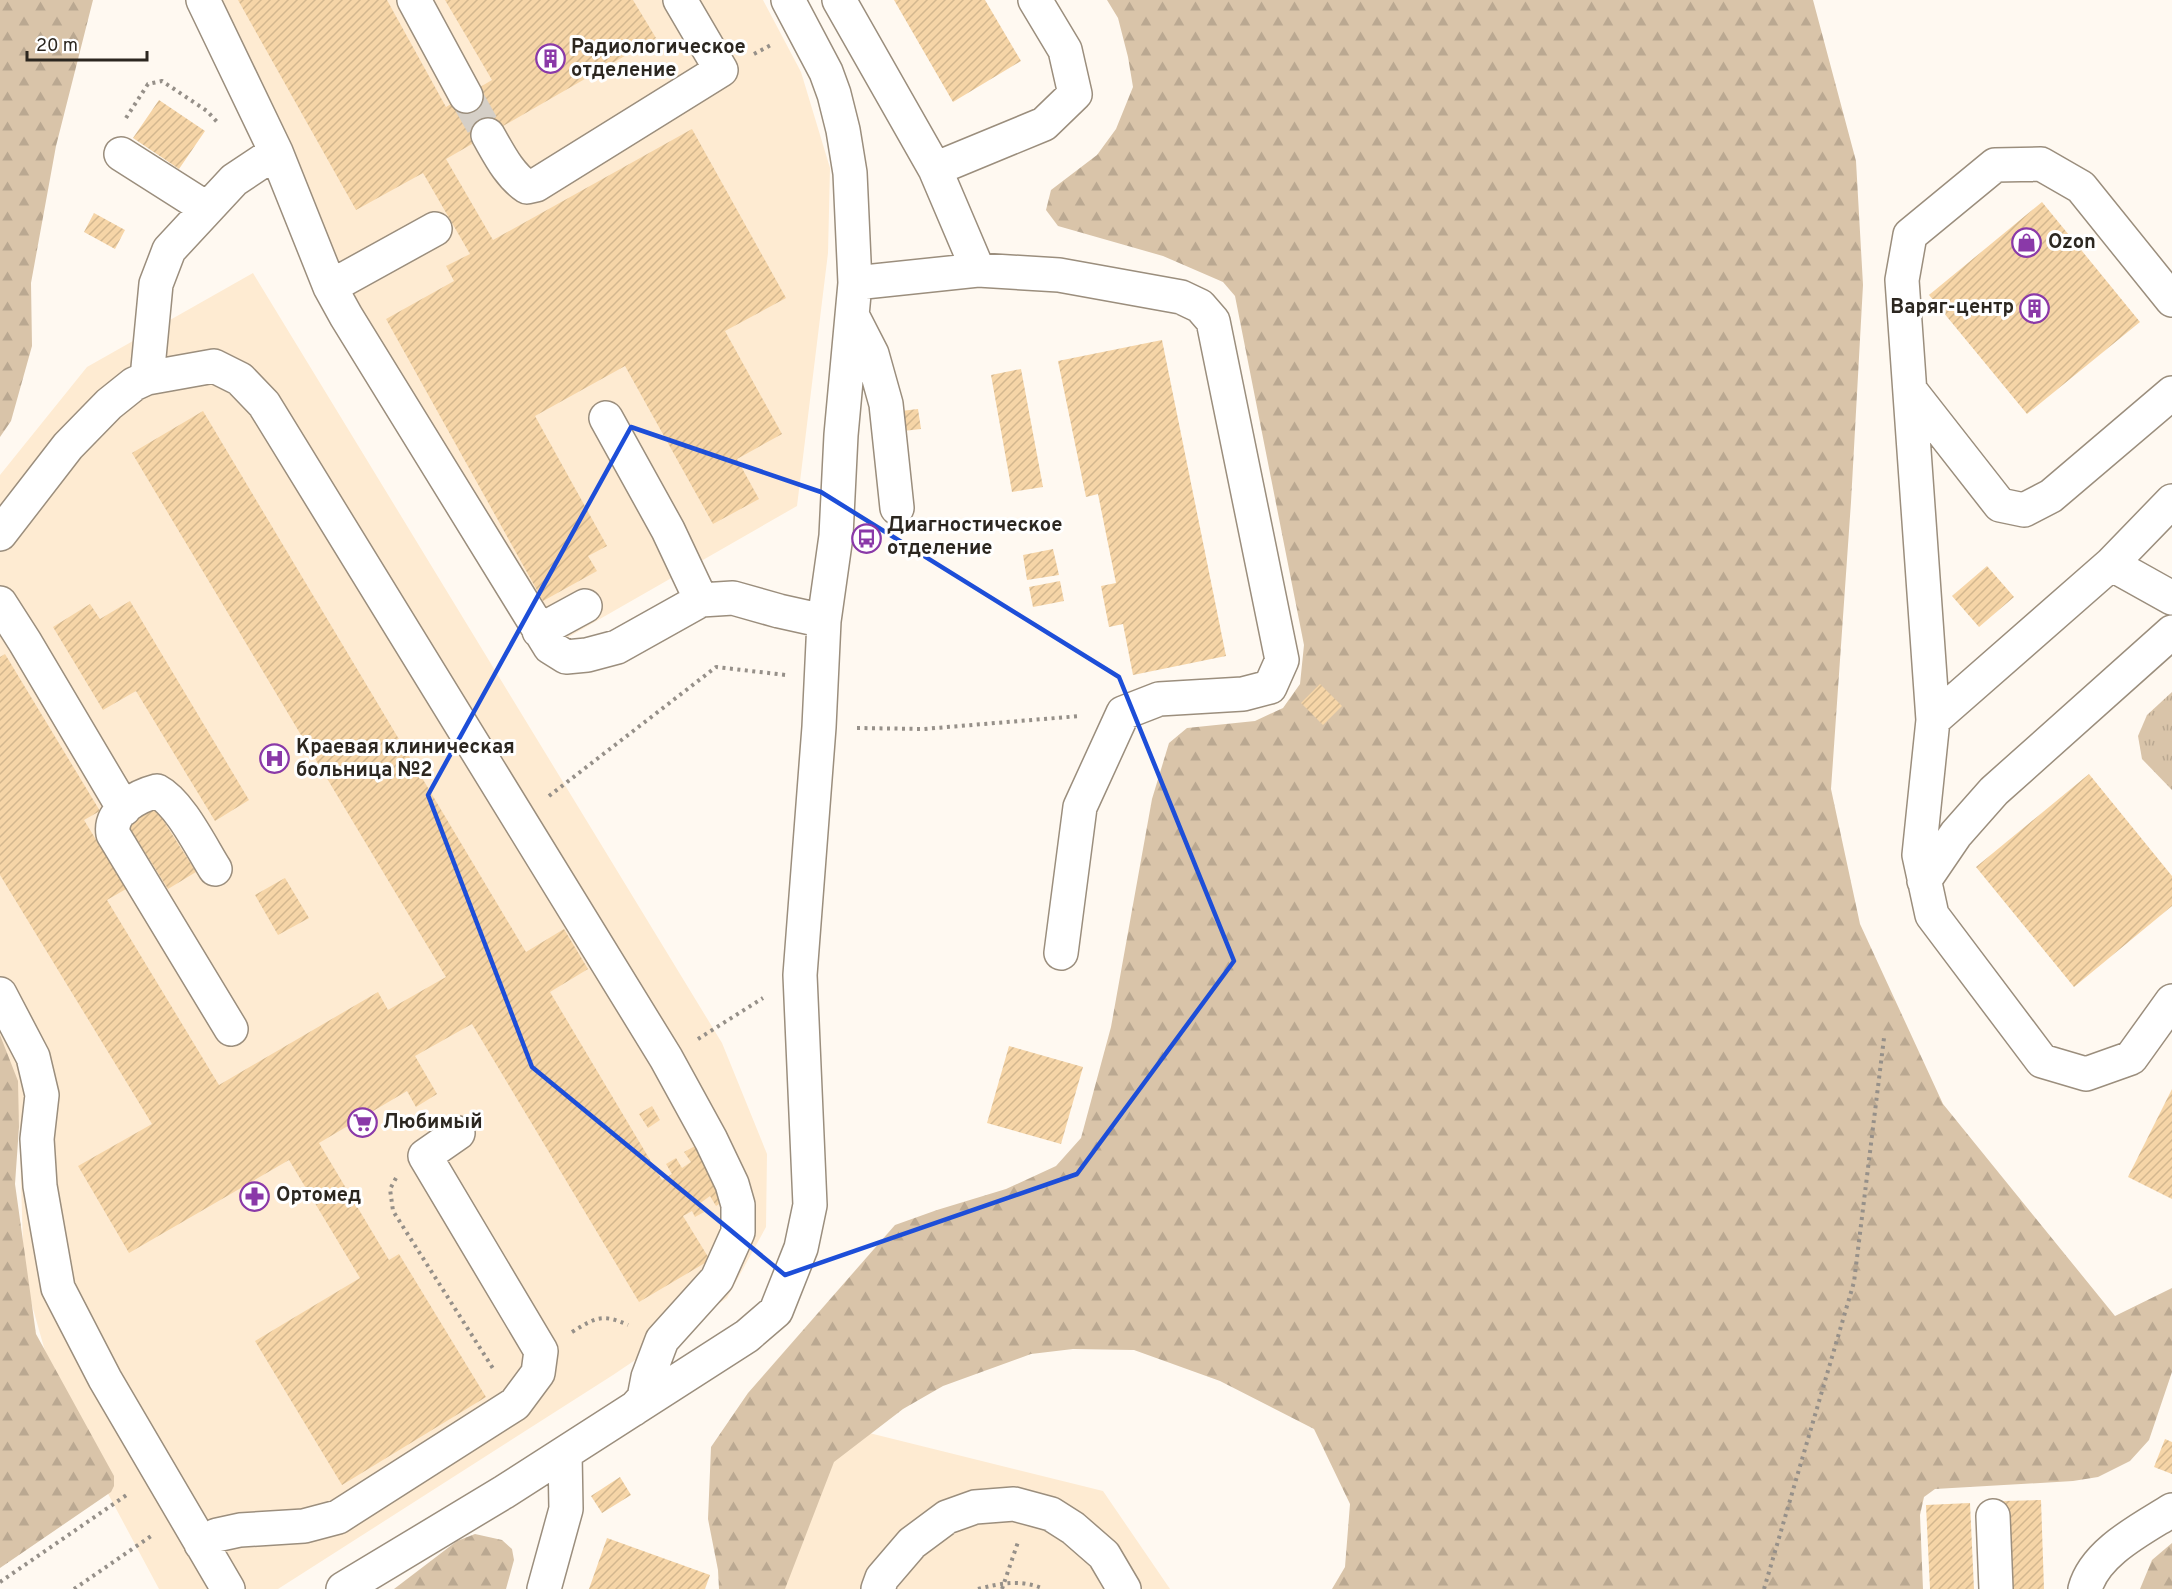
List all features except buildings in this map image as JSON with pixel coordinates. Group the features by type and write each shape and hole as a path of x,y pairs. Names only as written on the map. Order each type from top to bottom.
{"lane":[{"path":"203,0 276,152 330,287 550,647 566,657 587,655 617,647 700,600 733,598 824,621"},
{"path":"414,0 466,96"},
{"path":"488,135 519,181 527,187 536,185 721,70 680,0"},
{"path":"343,1589 504,1492 747,1336 776,1311 801,1248 810,1205 800,975 819,727 824,621 836,536 841,435 855,283 850,173 843,130 832,87 788,0"},
{"path":"839,0 935,169 978,270"},
{"path":"935,169 1044,124 1076,94 1065,50 1035,0"},
{"path":"147,378 156,284 169,250 234,180 276,152"},
{"path":"121,154 206,208"},
{"path":"2172,300 2080,188 2041,164 1995,165 1910,235 1902,280 1933,720 1919,855 1932,915 2042,1061 2086,1074 2131,1058 2172,1001"},
{"path":"330,287 435,229"},
{"path":"855,283 978,270 1059,275 1181,297 1200,306 1213,321 1282,660 1270,687 1243,694 1159,699 1123,713 1080,807 1061,953"},
{"path":"852,315 872,354 886,404 897,508"},
{"path":"0,534 68,446 109,404 134,384 147,378 214,366 240,379 264,404 666,1058 711,1140 732,1184 738,1205 738,1232 717,1279 662,1340 648,1377 644,1398 634,1409"},
{"path":"1910,390 2000,505 2024,510 2051,496 2172,393"},
{"path":"606,418 668,530 700,600"},
{"path":"1933,720 2111,564 2172,501"},
{"path":"2111,564 2172,598"},
{"path":"0,603 124,809"},
{"path":"540,631 585,606"},
{"path":"1924,881 1956,834 1994,791 2172,632"},
{"path":"215,869 179,812 165,795 157,791 145,794 116,815 113,822 113,834 231,1029"},
{"path":"0,994 33,1058 42,1095 37,1139 40,1186 58,1288 105,1379 228,1589"},
{"path":"201,1544 217,1535 240,1530 304,1526 338,1517 515,1404 538,1373 541,1352 425,1156 458,1133"},
{"path":"544,1589 567,1509 565,1453"},
{"path":"878,1589 882,1578 912,1543 947,1517 975,1508 1014,1504 1051,1514 1073,1528 1104,1555 1124,1589"},
{"path":"2085,1589 2088,1578 2116,1546 2172,1510"},
{"path":"1993,1516 1996,1589"}],"path":[{"path":"721,70 804,29"},
{"path":"121,154 114,150 110,142 148,84 162,81 207,111 221,126"},
{"path":"520,818 601,758 716,667 753,671"},
{"path":"819,727 924,729 1123,713"},
{"path":"666,1058 800,975"},
{"path":"1764,1589 1854,1282 1884,1038"},
{"path":"425,1156 398,1173 390,1189 393,1211 515,1404"},
{"path":"0,1582 122,1498"},
{"path":"1002,1589 1020,1536"},
{"path":"74,1589 150,1537"},
{"path":"978,1589 1005,1582 1044,1589"}],"highlighted area":[{"path":"631,427 821,492 1119,677 1234,961 1077,1174 785,1275 532,1067 428,795"}],"shaded area":[{"path":"194,0 763,0 801,72 830,168 828,253 797,506 537,655"},
{"name":"Краевая клиническая больница №2","path":"253,273 722,1043 767,1154 766,1227 727,1298 613,1375 278,1589 159,1589 60,1404 24,1277 19,1118 0,1086 0,475 87,367"},
{"path":"833,1424 1103,1491 1170,1589 768,1589"}],"green space":[{"path":"0,0 93,0 56,146 31,283 32,346 11,421 0,437"},
{"path":"1107,0 1813,0 1856,161 1863,285 1831,789 1860,924 1943,1104 2115,1316 2172,1288 2172,1372 2149,1440 2130,1461 2098,1477 2073,1481 1935,1489 1924,1497 1920,1515 1923,1589 1332,1589 1345,1567 1350,1504 1314,1429 1220,1381 1134,1350 1073,1349 1031,1354 943,1386 903,1409 834,1462 785,1589 719,1589 718,1570 708,1519 711,1447 748,1393 895,1225 1006,1189 1056,1166 1081,1138 1111,1027 1152,799 1169,743 1187,728 1255,721 1283,708 1300,684 1304,645 1235,296 1223,282 1163,256 1058,226 1046,210 1051,190 1097,155 1116,129 1133,87 1118,18"},
{"path":"2172,692 2172,790 2142,759 2138,736 2147,715"},
{"path":"0,1035 18,1081 19,1127 15,1184 36,1334 114,1476 114,1486 111,1492 0,1568"},
{"path":"475,1534 502,1540 512,1549 514,1560 506,1589 394,1589 457,1541"},
{"path":"2172,1543 2172,1589 2140,1589 2152,1560"}],"tunnel":[{"path":"466,96 488,135"}],"place":[{"name":"Радиологическое отделение","path":"550,59"},
{"name":"Ozon","path":"2027,243"},
{"name":"Варяг-центр","path":"2035,308"},
{"name":"Диагностическое отделение","path":"866,538"},
{"name":"Краевая клиническая больница №2","path":"275,759"},
{"name":"Любимый","path":"362,1123"},
{"name":"Ортомед","path":"255,1196"}]}
